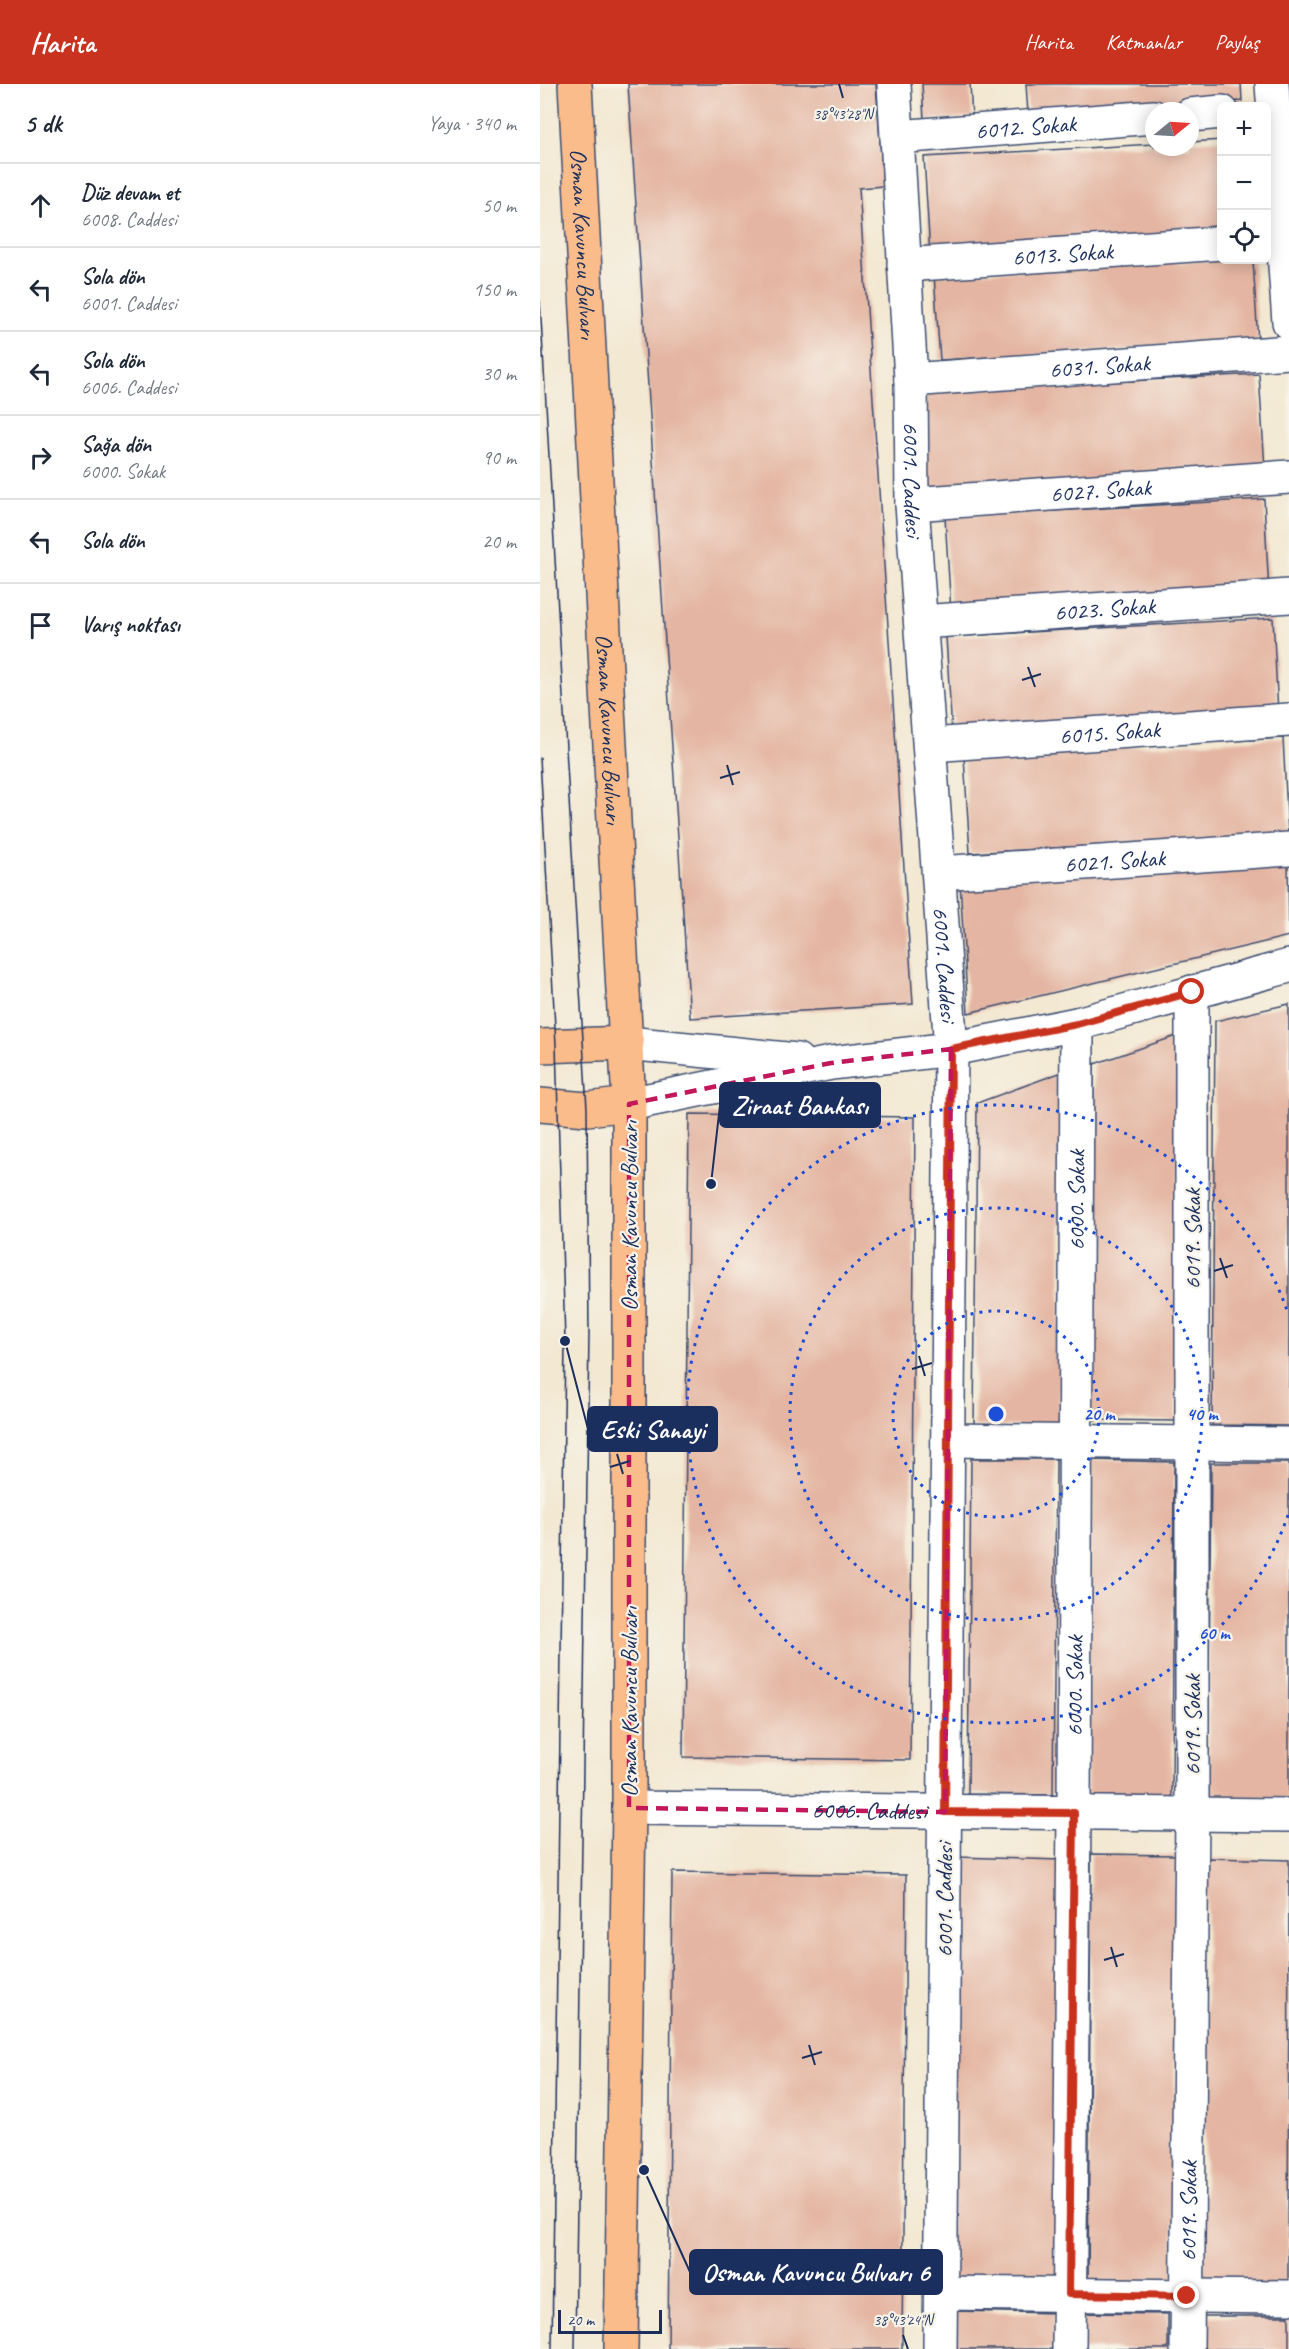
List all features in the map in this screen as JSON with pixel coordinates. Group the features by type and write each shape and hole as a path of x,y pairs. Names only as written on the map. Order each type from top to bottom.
{"main road":[{"name":"Osman Kavuncu Bulvarı","path":"575,84 629,1104 629,1808 621,2349"},
{"path":"540,1046 627,1043"},
{"path":"540,1105 587,1109 629,1104"}],"street":[{"name":"6001. Caddesi","path":"894,84 911,380 912,504 951,1049 940,2349"},
{"path":"1275,102 1275,239 1289,322"},
{"path":"1199,114 1217,112"},
{"name":"6012. Sokak","path":"897,137 1145,118"},
{"name":"6013. Sokak","path":"904,265 1217,243"},
{"name":"6031. Sokak","path":"911,380 1289,352"},
{"name":"6027. Sokak","path":"912,504 1289,477"},
{"name":"6023. Sokak","path":"921,622 1289,596"},
{"name":"6015. Sokak","path":"930,745 1289,720"},
{"name":"6021. Sokak","path":"939,873 1289,849"},
{"path":"629,1104 831,1063 951,1049 1077,1024 1289,966"},
{"name":"6019. Sokak","path":"1187,2349 1192,1814 1192,992"},
{"name":"6000. Sokak","path":"1069,2349 1077,1024"},
{"path":"627,1043 831,1063"},
{"path":"948,1440 1289,1444"},
{"name":"6006. Caddesi","path":"629,1808 1289,1815"},
{"path":"941,2293 1289,2297"}],"highlighted area":[{"path":"951,1049 945,1812 629,1808 629,1104 831,1063"}],"building":[{"path":"628,84 876,84 883,186 859,188 913,1004 690,1018"},
{"path":"922,84 970,84 972,117 924,120"},
{"path":"1026,84 1241,84 1242,101 1199,104 1145,102 1145,107 1028,114"},
{"path":"1217,140 1217,237 930,254 924,157 1145,145 1145,156 1199,156 1199,141"},
{"path":"1217,260 1217,264 1253,264 1258,342 940,360 934,275"},
{"path":"1259,374 1265,469 927,492 927,392"},
{"path":"1264,499 1269,593 951,612 945,517"},
{"path":"1273,618 1278,713 952,733 946,637"},
{"path":"1283,738 1288,834 970,853 964,757"},
{"path":"1288,862 1289,936 968,1013 960,882"},
{"path":"1289,1004 1289,1426 1212,1425 1215,1021"},
{"path":"1179,1035 1176,1421 1091,1420 1094,1064"},
{"path":"1062,1072 1059,1426 974,1426 977,1103"},
{"path":"689,1114 915,1117 910,1760 683,1757"},
{"path":"971,1459 1056,1459 1053,1795 968,1794"},
{"path":"1090,1460 1174,1462 1172,1797 1087,1796"},
{"path":"1211,1463 1289,1463 1289,1799 1208,1798"},
{"path":"1091,1854 1176,1855 1173,2286 1088,2286"},
{"path":"956,1857 1061,1860 1058,2291 950,2289"},
{"path":"1207,1858 1289,1860 1288,2291 1204,2290"},
{"path":"672,1872 906,1875 902,2349 668,2349"},
{"path":"952,2311 1054,2313 1053,2349 952,2349"},
{"path":"1083,2313 1168,2314 1168,2349 1083,2349"},
{"path":"1204,2316 1289,2316 1289,2349 1204,2349"}],"tram line":[{"path":"540,301 587,1109 589,1334 575,2349"},
{"path":"540,758 556,1045 565,1341 552,2349"}],"place":[{"name":"Ziraat Bankası","path":"711,1184"},
{"name":"Eski Sanayi","path":"565,1341"},
{"name":"Osman Kavuncu Bulvarı 6","path":"644,2170"}],"route":[{"path":"1187,2296 1069,2294 1074,1813 945,1812 951,1049 1077,1024 1192,992"}]}
